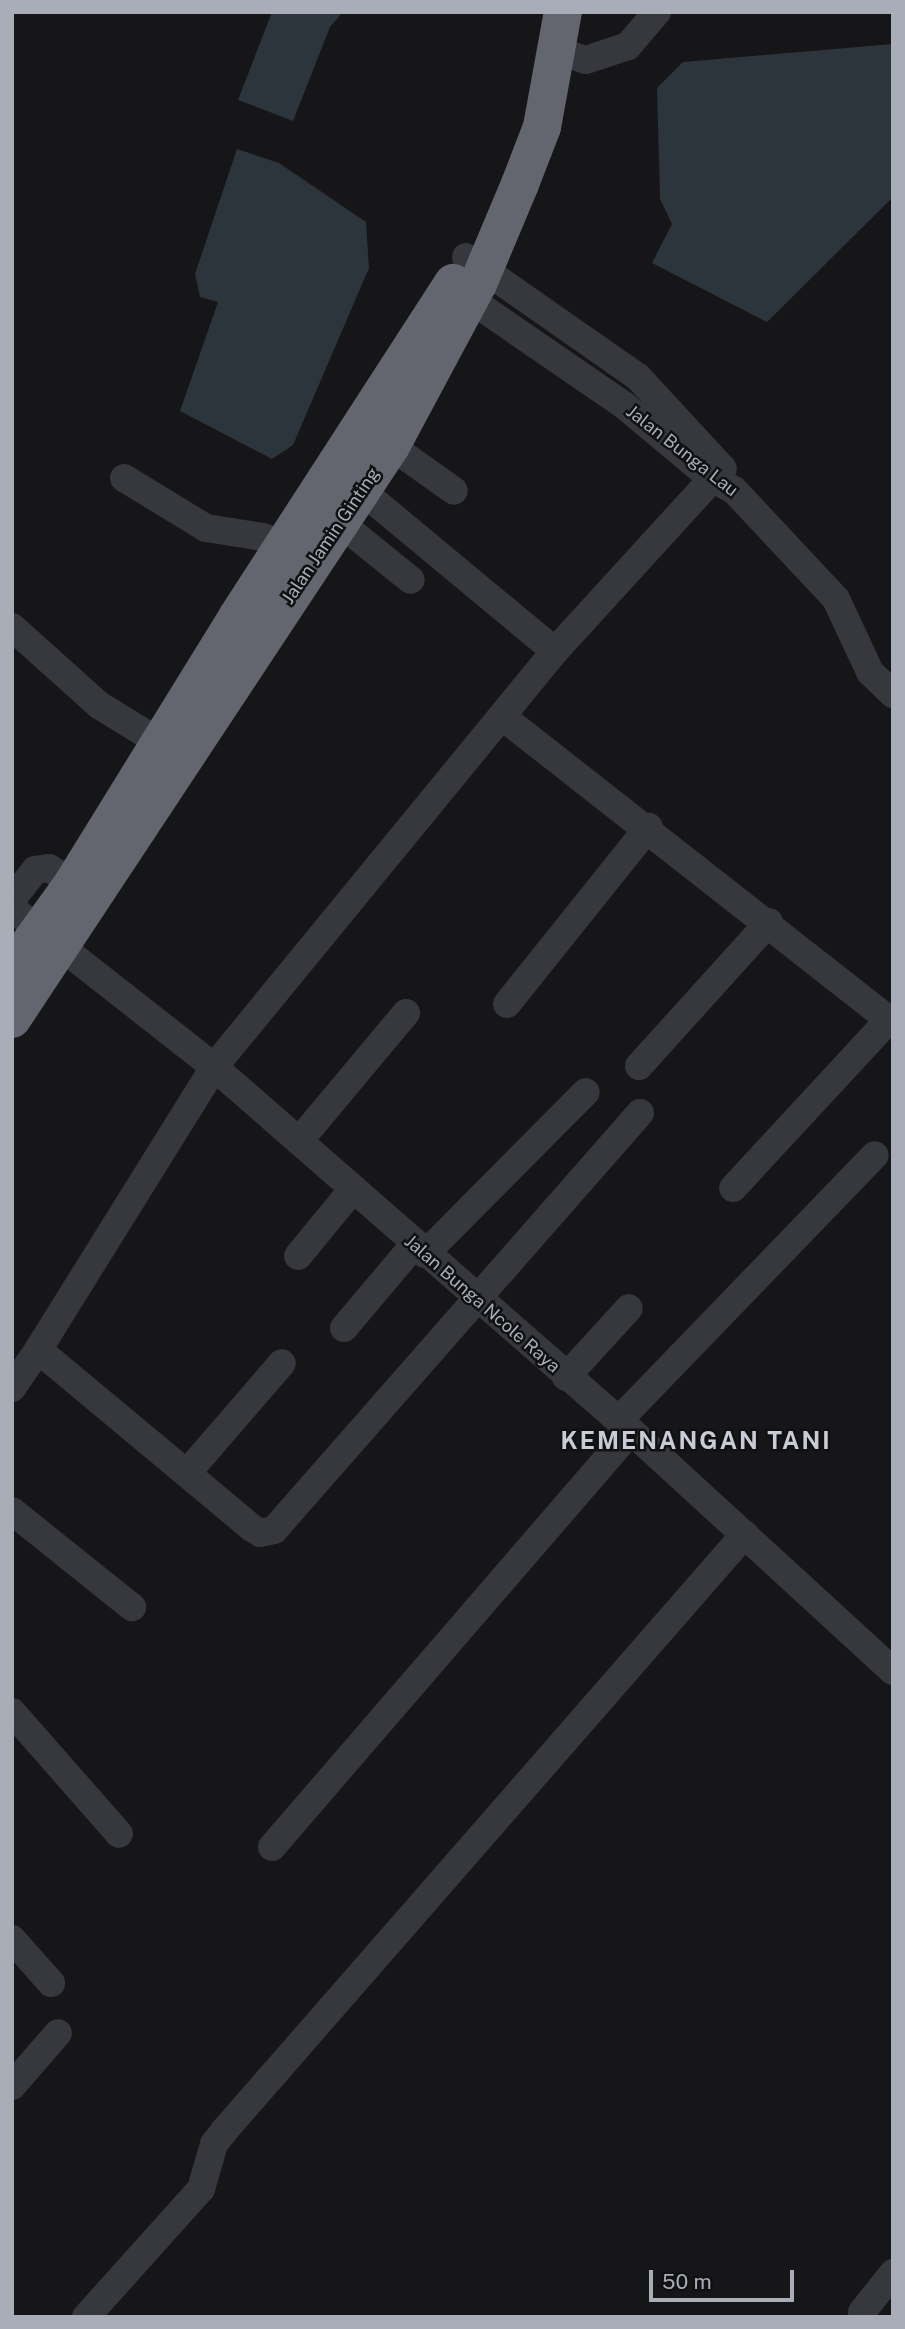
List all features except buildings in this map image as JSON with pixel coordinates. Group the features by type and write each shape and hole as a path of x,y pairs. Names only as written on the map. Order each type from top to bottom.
{"highway":[{"name":"Jalan Jamin Ginting","path":"12,1019 51,939 74,883 159,742 287,546 468,278 524,103 537,12"},
{"name":"Jalan Jamin Ginting","path":"12,968 51,939 391,446 468,278 542,127 563,12"}],"street":[{"path":"558,51 586,60 628,46 657,12"},
{"name":"Jalan Bunga Lau","path":"468,278 638,377 722,479 836,599 870,672 893,694"},
{"path":"391,446 454,491"},
{"path":"124,478 206,528 263,537 287,546"},
{"path":"12,1388 214,1067 504,718 555,651 722,479"},
{"path":"362,491 555,651"},
{"path":"339,522 411,580"},
{"path":"12,627 99,705 159,742"},
{"path":"504,718 649,827 886,1018 884,1026 733,1188"},
{"path":"507,1004 649,827"},
{"path":"639,1066 769,922"},
{"name":"Jalan Bunga Ncole Raya","path":"51,939 214,1067 473,1298 625,1425 893,1671"},
{"path":"299,1141 406,1013"},
{"path":"344,1328 419,1249 586,1093"},
{"path":"38,1350 252,1528 260,1533 274,1530 473,1298 640,1112"},
{"path":"272,1847 625,1425 875,1155"},
{"path":"298,1256 353,1189"},
{"path":"566,1377 629,1308"},
{"path":"187,1473 282,1363"},
{"path":"12,1511 132,1607"},
{"path":"86,2317 201,2189 214,2144 224,2131 745,1534"},
{"path":"12,1712 119,1834"},
{"path":"12,1939 51,1983"},
{"path":"12,2086 58,2033"},
{"path":"862,2312 893,2273"}],"shaded area":[{"path":"272,12 343,12 330,27 293,121 238,100"},
{"path":"893,44 893,197 767,322 652,263 672,224 660,199 657,88 683,62"},
{"path":"237,149 279,163 366,222 369,268 293,445 272,459 180,411 218,302 200,297 195,274"}],"district":[{"name":"KEMENANGAN TANI","path":"696,1441"}]}
